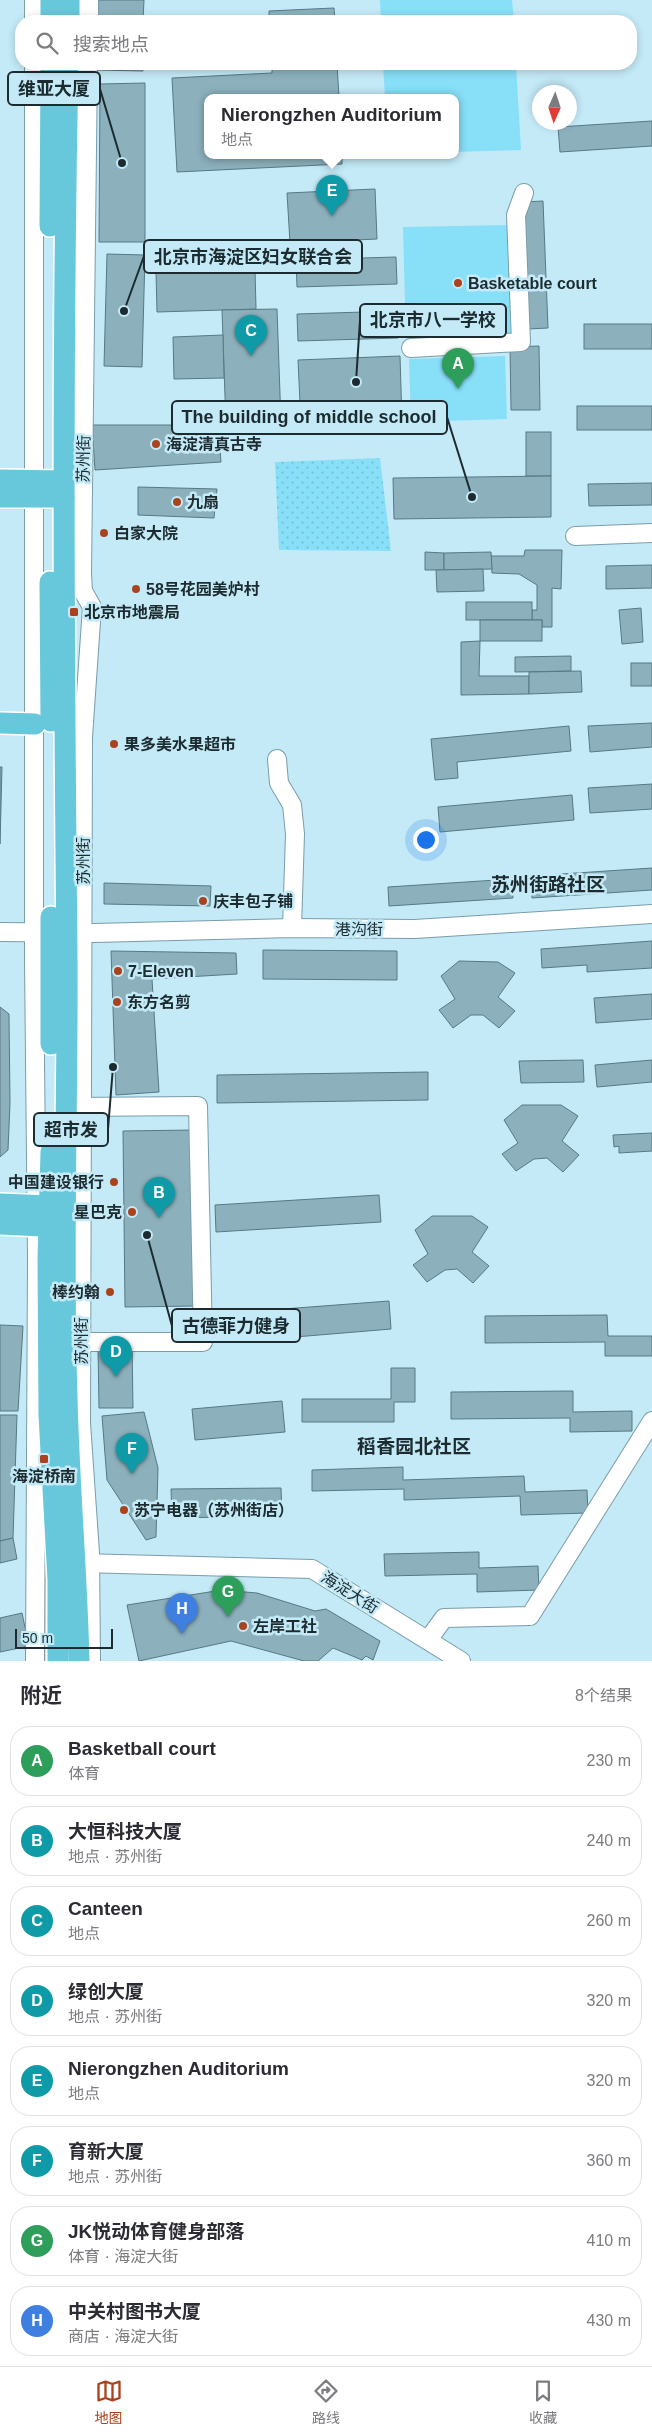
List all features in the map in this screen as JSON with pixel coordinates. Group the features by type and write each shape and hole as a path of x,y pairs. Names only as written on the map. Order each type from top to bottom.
{"main road":[{"path":"51,0 51,15"},
{"path":"69,0 69,15"},
{"name":"苏州街","path":"51,70 48,670 59,933 74,1107 50,1216 74,1342 67,1403 83,1563 79,1661"},
{"name":"苏州街","path":"49,489 64,246 68,70"},
{"path":"0,480 49,489"},
{"path":"0,497 49,489"},
{"path":"0,723 35,724"},
{"name":"苏州街","path":"58,1661 58,1580 49,1415 50,1216 59,933"},
{"path":"0,1204 50,1216"},
{"path":"0,1224 50,1216"}],"street":[{"path":"34,0 34,15"},
{"path":"89,0 89,15"},
{"name":"苏州街","path":"34,70 49,489 35,724 59,933"},
{"name":"苏州街","path":"59,933 83,737 92,606 83,591 82,574 88,70"},
{"path":"411,348 521,342 516,216 524,194"},
{"path":"575,536 652,533"},
{"path":"277,758 280,783 292,805 295,834 292,928"},
{"name":"港沟街","path":"0,932 59,933 292,928 415,929 652,914"},
{"path":"74,1107 198,1106 203,1342 74,1342"},
{"name":"苏州街","path":"74,1107 74,1342"},
{"name":"苏州街","path":"35,1661 50,1216"},
{"path":"428,1640 444,1618 530,1616 652,1421"},
{"name":"苏州街","path":"83,1563 91,1661"},
{"name":"海淀大街","path":"83,1563 312,1569 461,1661"}],"shaded area":[{"path":"380,0 512,0 513,15 381,15"},
{"path":"383,70 516,70 521,150 459,152 459,94 385,94"},
{"name":"Basketable court","path":"510,225 513,338 406,341 403,227"},
{"path":"505,356 507,419 411,422 409,359"},
{"path":"380,458 391,551 279,550 275,462"}],"building":[{"path":"97,0 144,0 143,15 97,15"},
{"path":"334,8 335,15 269,15 269,11"},
{"path":"96,70 143,70 143,71"},
{"path":"272,70 337,70 339,94 204,94 204,159 342,159 342,164 177,172 172,78 272,73"},
{"path":"145,83 145,242 99,242 100,84"},
{"path":"652,121 652,146 560,152 558,130 577,130 577,126"},
{"path":"375,189 377,239 290,243 287,193"},
{"path":"543,201 548,328 528,329 523,202"},
{"path":"107,254 145,255 142,367 104,366"},
{"path":"396,257 397,284 297,287 296,260"},
{"path":"255,269 256,309 157,312 156,272"},
{"path":"277,309 281,423 226,425 222,310"},
{"path":"398,311 398,338 298,341 297,314"},
{"path":"584,324 652,324 652,349 584,349"},
{"path":"223,335 224,378 174,379 173,337"},
{"path":"539,346 540,410 511,410 510,347"},
{"path":"400,356 402,421 301,424 298,360"},
{"path":"577,406 652,406 652,430 577,430"},
{"name":"海淀清真古寺","path":"92,425 218,425 221,462 95,470"},
{"path":"526,432 551,432 551,476 526,476"},
{"path":"551,476 551,517 394,519 393,478"},
{"path":"652,483 652,505 589,506 588,484"},
{"name":"九扇","path":"138,487 217,489 214,518 138,515"},
{"path":"525,550 562,550 561,589 552,588 552,627 542,627 542,620 532,620 532,610 537,610 537,585 519,574 492,573 491,556 524,556"},
{"path":"425,552 444,553 444,570 425,570"},
{"path":"491,552 492,569 444,570 444,553"},
{"path":"652,565 652,588 606,589 606,566"},
{"path":"483,569 484,591 437,592 436,570"},
{"path":"466,602 532,602 532,620 466,620"},
{"path":"641,608 643,642 622,644 619,610"},
{"path":"480,620 542,620 542,641 480,641"},
{"path":"480,641 479,676 529,676 529,694 461,695 461,642"},
{"path":"571,656 571,671 515,672 515,657"},
{"path":"631,663 652,663 652,686 631,686"},
{"path":"581,671 582,692 529,694 529,672"},
{"path":"652,723 652,747 590,752 588,726"},
{"path":"569,726 571,751 457,762 458,778 435,780 431,739"},
{"path":"0,767 2,767 0,844"},
{"path":"652,784 652,809 590,813 588,788"},
{"path":"572,795 574,820 440,832 438,807"},
{"path":"652,868 652,890 532,898 531,876"},
{"path":"512,879 513,898 389,906 388,887"},
{"path":"104,883 211,886 210,906 104,904"},
{"path":"652,941 652,968 587,972 587,965 542,968 541,949"},
{"path":"263,950 397,951 397,980 263,979"},
{"path":"111,951 236,953 237,974 152,979 159,1092 116,1095"},
{"path":"459,961 498,962 515,973 498,997 515,1011 499,1028 483,1015 471,1015 453,1028 439,1010 455,999 441,976"},
{"path":"652,994 652,1019 596,1023 594,998"},
{"path":"0,1007 9,1014 10,1103 8,1150 0,1157"},
{"path":"583,1060 584,1082 521,1083 519,1061"},
{"path":"652,1060 652,1082 597,1087 595,1065"},
{"path":"428,1072 428,1100 217,1103 217,1075"},
{"path":"522,1105 561,1105 578,1116 562,1141 579,1155 563,1172 547,1158 534,1159 516,1171 502,1154 518,1143 504,1120"},
{"path":"193,1130 195,1306 125,1307 123,1131"},
{"path":"652,1133 652,1151 619,1153 619,1146 614,1147 613,1135"},
{"path":"379,1195 381,1222 216,1232 215,1205"},
{"path":"432,1216 472,1216 488,1227 472,1252 489,1266 473,1283 457,1269 445,1270 427,1282 413,1265 428,1254 415,1230"},
{"path":"389,1301 391,1329 259,1340 257,1311"},
{"path":"607,1315 608,1336 652,1336 652,1356 605,1356 605,1342 485,1343 485,1316"},
{"path":"0,1325 23,1326 18,1411 0,1411"},
{"path":"132,1345 133,1408 99,1408 98,1346"},
{"path":"391,1368 415,1368 415,1402 394,1402 394,1422 302,1422 302,1399 391,1399"},
{"path":"573,1391 573,1412 632,1411 632,1431 570,1432 570,1418 451,1419 451,1392"},
{"path":"282,1401 285,1432 195,1440 192,1409"},
{"path":"144,1412 158,1468 156,1537 146,1540 107,1480 102,1416"},
{"path":"0,1415 17,1415 13,1538 0,1541"},
{"path":"403,1467 403,1480 524,1476 525,1492 587,1490 588,1513 521,1515 520,1496 404,1500 404,1489 312,1491 312,1470"},
{"path":"281,1488 282,1516 172,1518 171,1489"},
{"path":"13,1538 17,1559 0,1563 0,1541"},
{"path":"479,1552 479,1568 538,1566 539,1590 477,1592 477,1574 385,1576 384,1554"},
{"name":"左岸工社","path":"222,1590 257,1593 315,1611 326,1609 380,1641 373,1660 366,1656 362,1660 333,1648 318,1661 304,1661 231,1641 139,1661 127,1605"},
{"path":"22,1613 29,1646 0,1652 0,1618"}],"place":[{"name":"维亚大厦","path":"122,163"},
{"name":"Nierongzhen Auditorium","path":"332,216"},
{"name":"Basketable court","path":"458,283"},
{"name":"北京市海淀区妇女联合会","path":"124,311"},
{"name":"Canteen","path":"251,356"},
{"name":"北京市八一学校","path":"356,382"},
{"name":"Basketball court","path":"458,389"},
{"name":"海淀清真古寺","path":"156,444"},
{"name":"The building of middle school","path":"472,497"},
{"name":"九扇","path":"177,502"},
{"name":"白家大院","path":"104,533"},
{"name":"58号花园美炉村","path":"136,589"},
{"name":"北京市地震局","path":"74,612"},
{"name":"果多美水果超市","path":"114,744"},
{"name":"庆丰包子铺","path":"203,901"},
{"name":"7-Eleven","path":"118,971"},
{"name":"东方名剪","path":"117,1002"},
{"name":"超市发","path":"113,1067"},
{"name":"中国建设银行","path":"114,1182"},
{"name":"星巴克","path":"132,1212"},
{"name":"大恒科技大厦","path":"159,1218"},
{"name":"古德菲力健身","path":"147,1235"},
{"name":"棒约翰","path":"110,1292"},
{"name":"绿创大厦","path":"116,1377"},
{"name":"海淀桥南","path":"44,1459"},
{"name":"育新大厦","path":"132,1474"},
{"name":"苏宁电器（苏州街店）","path":"124,1510"},
{"name":"JK悦动体育健身部落","path":"228,1617"},
{"name":"左岸工社","path":"243,1626"},
{"name":"中关村图书大厦","path":"182,1634"}],"district":[{"name":"苏州街路社区","path":"548,884"},
{"name":"稻香园北社区","path":"414,1446"}]}
